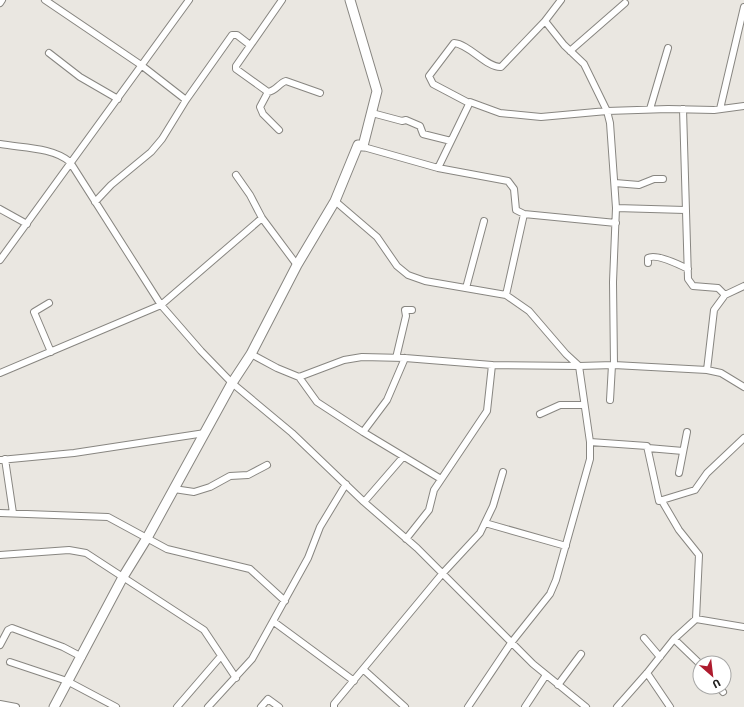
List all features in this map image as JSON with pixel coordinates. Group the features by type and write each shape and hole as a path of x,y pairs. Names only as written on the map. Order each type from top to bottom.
{"street":[{"path":"45,0 141,65 186,100"},
{"path":"0,260 189,0"},
{"path":"268,92 236,69 236,66 282,0"},
{"path":"350,0 377,91 363,146 358,145"},
{"path":"561,0 545,21 501,67 496,66 454,43 429,76 430,81 469,103 472,102 500,113 541,117 607,111 650,109 720,109 744,106"},
{"path":"570,51 625,3"},
{"path":"720,109 744,7"},
{"path":"545,21 570,51 584,64 607,111 615,183 616,208 613,282 613,365 610,400"},
{"path":"95,202 111,185 151,152 162,139 186,100 232,35 237,35 250,45"},
{"path":"650,109 668,48"},
{"path":"49,53 80,77 118,99"},
{"path":"278,130 263,114 260,106 268,92 272,91 286,81 320,93"},
{"path":"438,168 469,103"},
{"path":"683,109 688,279 691,284 718,288 725,295"},
{"path":"372,113 402,121 406,120 420,126 423,134 451,141"},
{"path":"0,144 55,153 65,157 70,162 162,305 182,331 232,383 292,434 364,502 406,539 511,643 546,675 586,707"},
{"path":"358,145 438,168 508,181 514,189 516,210 524,214 616,223"},
{"path":"54,707 82,657 123,577 147,538 232,383 251,354 297,265 335,201 358,145"},
{"path":"236,174 250,195 262,218 297,265"},
{"path":"615,183 639,185 654,179 663,179"},
{"path":"335,201 377,238 397,266 408,275 425,281 506,295 528,311 566,354 579,366 590,442 588,471 566,546 550,594 511,643 468,707"},
{"path":"616,208 685,210"},
{"path":"0,209 27,224"},
{"path":"506,295 524,214"},
{"path":"0,373 162,305 262,218"},
{"path":"466,288 484,221"},
{"path":"648,263 648,258 653,257 672,261 688,270"},
{"path":"707,370 714,310 725,295 744,286"},
{"path":"49,303 34,312 51,352"},
{"path":"396,358 406,316 405,310 412,310"},
{"path":"251,354 277,368 299,376 317,402 403,457 442,479"},
{"path":"299,376 354,358 405,358 492,365 613,365 707,370 721,373 744,387"},
{"path":"363,432 387,400 405,358"},
{"path":"406,539 429,510 434,490 487,411 492,365"},
{"path":"540,414 560,405 584,405"},
{"path":"678,473 687,432"},
{"path":"13,513 3,460 74,453 205,433"},
{"path":"662,501 695,490 710,470 744,438"},
{"path":"590,442 646,445 648,448 683,451"},
{"path":"617,707 674,639 696,619 699,554 679,530 662,501 659,501 657,498 648,448"},
{"path":"364,502 403,457"},
{"path":"174,489 194,492 210,487 230,476 248,475 267,465"},
{"path":"334,707 334,704 364,670 442,574 480,533 493,506 503,472"},
{"path":"208,707 252,659 274,622 308,558 320,527 346,484"},
{"path":"0,513 108,517 176,552 250,570 285,601"},
{"path":"485,523 566,546"},
{"path":"0,555 77,550 86,553 204,630 211,638 236,678"},
{"path":"696,619 744,627"},
{"path":"274,622 354,681"},
{"path":"0,645 8,630 12,628 63,647 82,657"},
{"path":"644,638 660,657"},
{"path":"674,639 692,656"},
{"path":"558,685 582,654"},
{"path":"177,707 221,656"},
{"path":"10,662 68,681 116,707"},
{"path":"364,670 405,707"},
{"path":"647,673 670,707"},
{"path":"525,707 546,675"},
{"path":"261,707 268,699 279,707"},
{"path":"0,704 16,707"}]}
